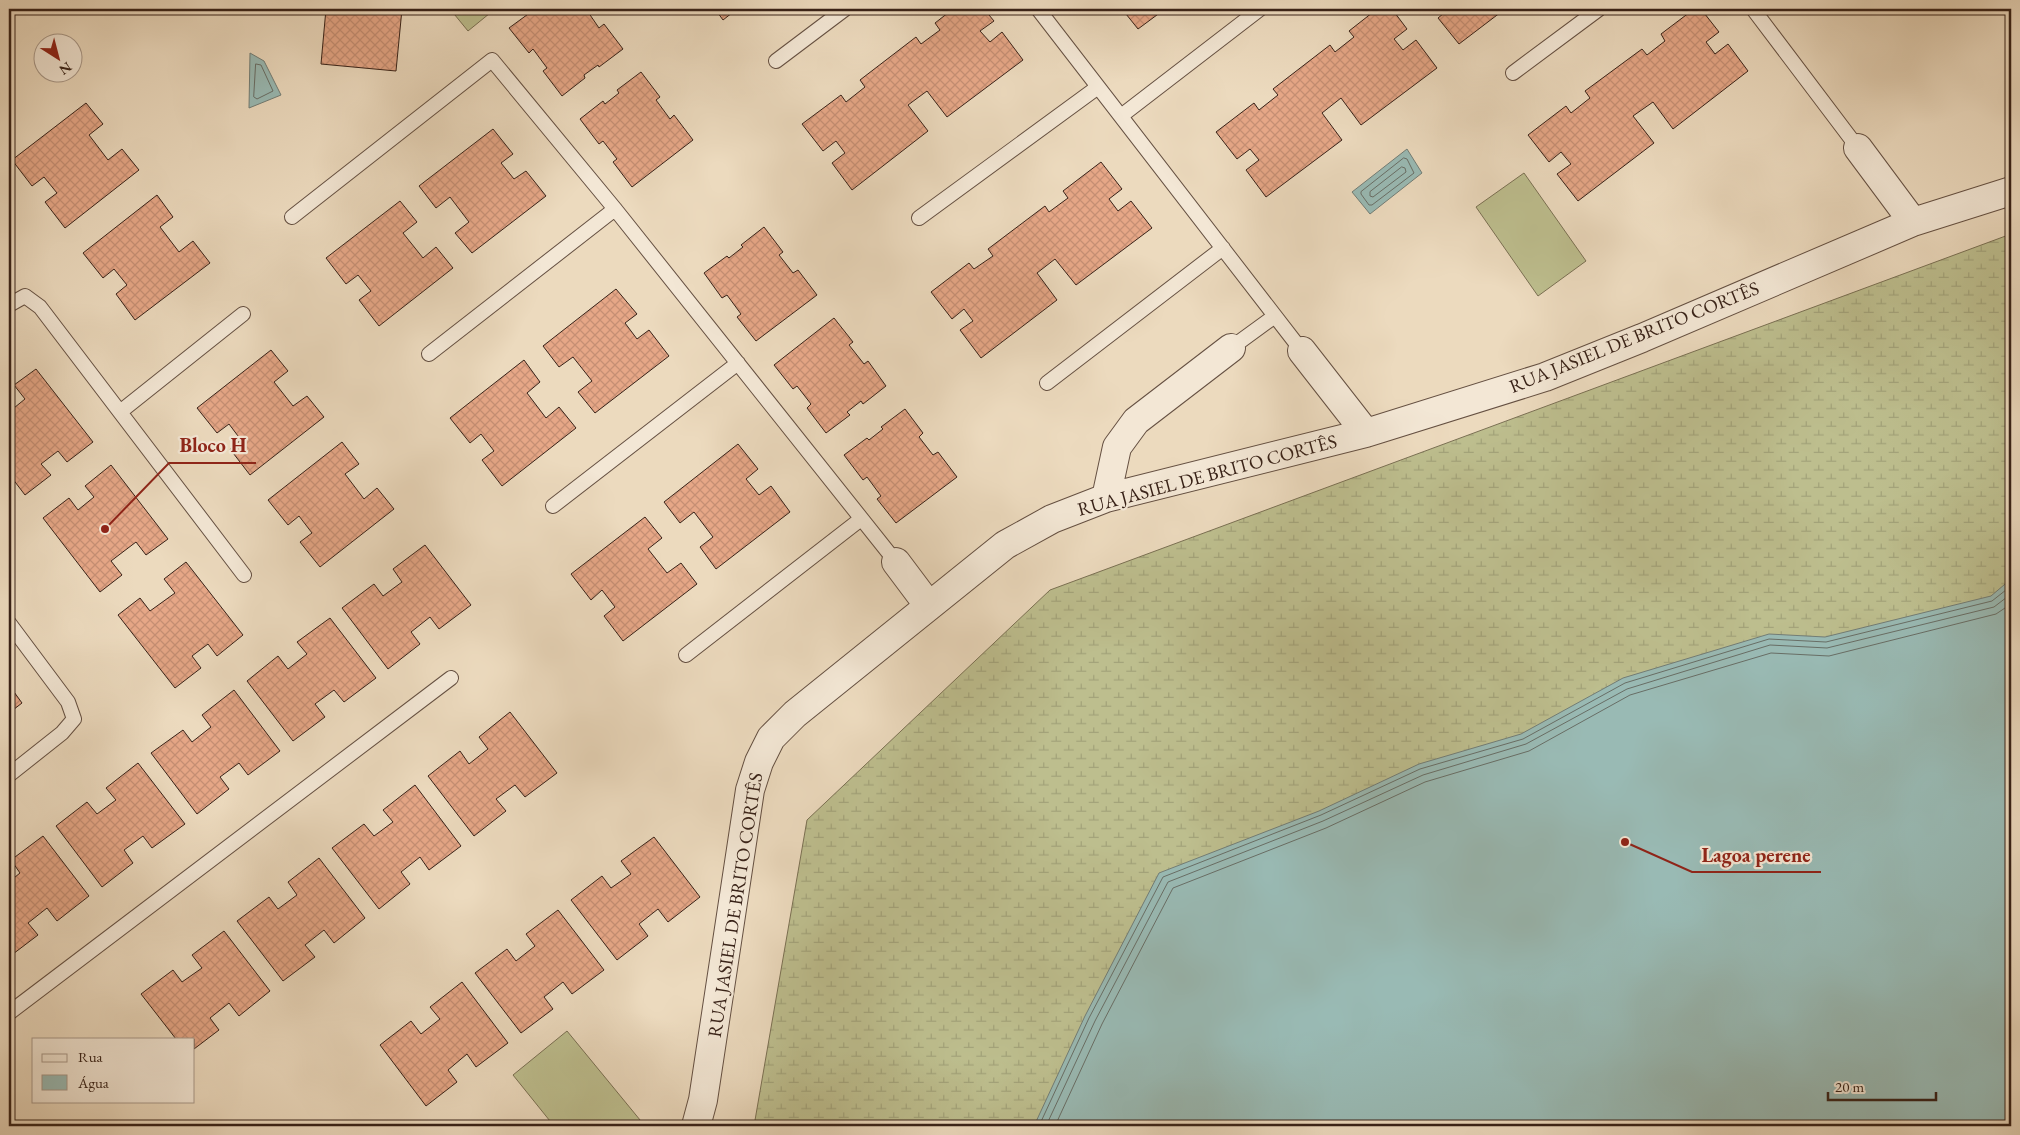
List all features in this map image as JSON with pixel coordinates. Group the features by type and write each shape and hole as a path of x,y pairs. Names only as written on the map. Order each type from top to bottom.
{"street":[{"path":"1858,148 1913,222"},
{"name":"RUA JASIEL DE BRITO CORTÊS","path":"696,1126 704,1100 750,790 759,762 771,738 795,714 1005,546 1052,519 1106,498 1366,433 1544,377 1642,338 1913,222 2011,191"},
{"path":"1106,498 1118,447 1136,421 1231,348"},
{"path":"1302,351 1366,433"},
{"path":"896,562 929,606"}],"lane":[{"path":"776,61 845,9"},
{"path":"1038,9 1302,351"},
{"path":"1121,116 1260,9"},
{"path":"1514,72 1599,9"},
{"path":"1754,9 1858,148"},
{"path":"292,218 492,60 615,209 896,562"},
{"path":"919,218 1098,87"},
{"path":"429,354 615,209"},
{"path":"1047,383 1223,248"},
{"path":"9,305 25,296 32,300 244,575"},
{"path":"120,412 243,314"},
{"path":"1231,348 1275,316"},
{"path":"554,506 738,363"},
{"path":"686,655 861,519"},
{"path":"9,623 68,702 74,719 62,733 9,775"},
{"path":"9,1013 451,678"}],"green space":[{"path":"450,9 495,9 468,31"},
{"path":"1524,173 1586,261 1538,296 1476,207"},
{"path":"2011,234 2011,1126 754,1126 807,820 1050,590"},
{"path":"567,1031 645,1126 554,1126 513,1075"}],"water":[{"path":"250,53 264,61 281,95 249,108"},
{"path":"1407,149 1422,173 1370,214 1352,192"},
{"path":"2011,579 2011,1126 1034,1126 1085,1016 1159,873 1319,811 1419,764 1521,734 1623,678 1769,634 1825,637 1991,596"}],"building":[{"path":"326,9 402,9 396,71 321,64"},
{"path":"535,9 586,9 599,28 604,24 623,49 599,67 598,65 584,75 585,78 562,96 543,71 547,68 533,49 529,53 509,28"},
{"path":"715,9 737,9 723,20"},
{"path":"953,9 984,9 994,21 980,31 990,42 1002,32 1023,60 947,117 927,91 908,105 928,131 852,190 832,163 845,153 836,141 823,151 802,124 841,95 846,102 865,87 860,80 916,37 921,44 940,30 935,23"},
{"path":"1122,9 1165,9 1138,29"},
{"path":"1377,9 1392,9 1407,29 1394,39 1403,50 1416,40 1437,68 1361,125 1341,98 1322,113 1342,140 1266,197 1246,170 1259,160 1250,149 1237,159 1216,132 1254,103 1259,110 1278,95 1273,89 1330,45 1335,52 1354,37 1349,31"},
{"path":"1449,9 1505,9 1459,44 1438,18"},
{"path":"1694,9 1701,9 1719,32 1706,42 1715,54 1728,44 1748,71 1673,129 1653,102 1633,116 1654,143 1578,201 1557,174 1571,164 1561,152 1549,162 1528,135 1566,106 1571,113 1590,98 1585,91 1642,49 1647,55 1665,41 1661,34"},
{"path":"641,72 660,97 656,100 670,119 674,115 693,140 632,187 613,162 617,159 603,141 599,144 580,119 603,101 605,104 619,93 617,90"},
{"path":"86,103 103,124 89,135 108,160 122,149 139,170 65,228 45,202 57,193 44,177 32,186 12,160"},
{"path":"493,129 513,154 501,163 514,179 526,171 546,196 472,253 455,233 469,222 450,197 436,208 419,186"},
{"path":"1101,162 1122,189 1109,199 1118,211 1131,201 1152,228 1076,285 1055,259 1037,273 1057,300 981,358 960,330 973,321 964,309 952,319 931,292 969,263 974,269 993,256 988,249 1045,206 1049,212 1068,198 1063,191"},
{"path":"157,195 173,217 160,227 179,252 193,241 210,263 135,320 116,294 127,285 114,269 103,278 83,253"},
{"path":"400,201 417,222 403,233 423,258 436,247 453,268 379,326 359,300 371,291 358,275 346,284 326,258"},
{"path":"764,227 783,252 779,255 793,273 798,270 817,295 756,341 737,317 741,314 727,295 722,298 704,273 727,256 729,258 743,247 741,245"},
{"path":"616,289 637,314 625,323 637,339 649,330 669,356 595,413 578,392 592,381 573,357 559,367 543,346"},
{"path":"834,318 853,342 849,345 864,364 868,361 886,386 863,404 861,401 847,412 850,415 826,433 807,408 811,404 797,386 793,389 774,365"},
{"path":"271,350 288,371 274,382 293,406 307,396 324,417 250,475 230,449 241,440 229,424 217,433 197,408"},
{"path":"524,360 540,382 527,393 546,418 559,407 576,428 502,486 482,460 494,451 481,434 470,443 450,418"},
{"path":"36,369 93,442 67,462 58,451 41,464 51,475 25,495 9,474 9,412 25,399 14,385"},
{"path":"905,409 923,433 919,437 933,455 938,452 957,477 896,523 877,499 881,496 867,477 863,480 844,455 867,438 869,440 883,429 881,427"},
{"path":"342,442 359,464 345,474 364,499 377,488 394,509 320,567 300,542 312,533 299,516 288,525 268,500"},
{"path":"738,444 758,469 746,479 759,495 771,486 790,512 716,569 700,547 713,537 694,512 680,523 664,502"},
{"path":"111,465 168,539 146,555 136,542 111,561 122,575 100,592 43,518 69,498 78,510 94,497 85,486"},
{"path":"645,517 662,538 648,549 667,573 681,563 697,584 623,641 604,616 615,607 602,590 591,600 571,574"},
{"path":"425,545 471,605 439,629 430,617 411,632 420,644 388,669 342,608 374,584 383,596 402,582 393,569"},
{"path":"186,562 243,635 217,656 208,644 192,656 201,668 175,688 118,615 140,598 150,611 175,593 164,579"},
{"path":"330,618 376,678 344,702 334,690 315,704 325,717 293,741 247,681 278,656 288,669 307,654 297,642"},
{"path":"9,685 22,703 9,713"},
{"path":"234,690 280,751 248,775 239,763 220,777 229,789 197,814 151,753 183,730 192,742 211,727 202,715"},
{"path":"510,712 557,773 525,797 515,785 496,799 506,811 474,836 428,776 460,751 469,764 488,749 479,737"},
{"path":"138,763 185,824 152,848 143,836 124,850 133,863 102,887 56,826 87,802 97,814 116,800 106,788"},
{"path":"415,785 461,846 429,870 420,857 401,872 410,884 379,909 332,848 364,824 374,836 393,822 383,810"},
{"path":"43,836 89,896 57,921 47,908 28,923 38,935 9,957 9,882 20,873 11,860"},
{"path":"654,837 700,897 668,922 658,909 639,924 648,936 617,960 571,900 602,876 611,888 631,874 621,861"},
{"path":"319,858 365,918 334,943 324,930 305,945 315,957 283,981 237,921 269,897 278,909 297,895 288,882"},
{"path":"558,910 604,970 572,994 563,982 544,997 553,1009 521,1033 475,973 507,949 516,961 535,946 526,934"},
{"path":"224,931 270,991 239,1016 229,1003 210,1018 219,1030 195,1048 195,1038 175,1038 141,994 173,970 182,982 202,968 192,955"},
{"path":"462,982 508,1043 476,1067 467,1054 448,1070 457,1082 426,1106 380,1045 411,1021 421,1034 440,1019 430,1007"}],"place":[{"name":"Bloco H","path":"105,529"},
{"name":"Lagoa perene","path":"1625,842"}]}
